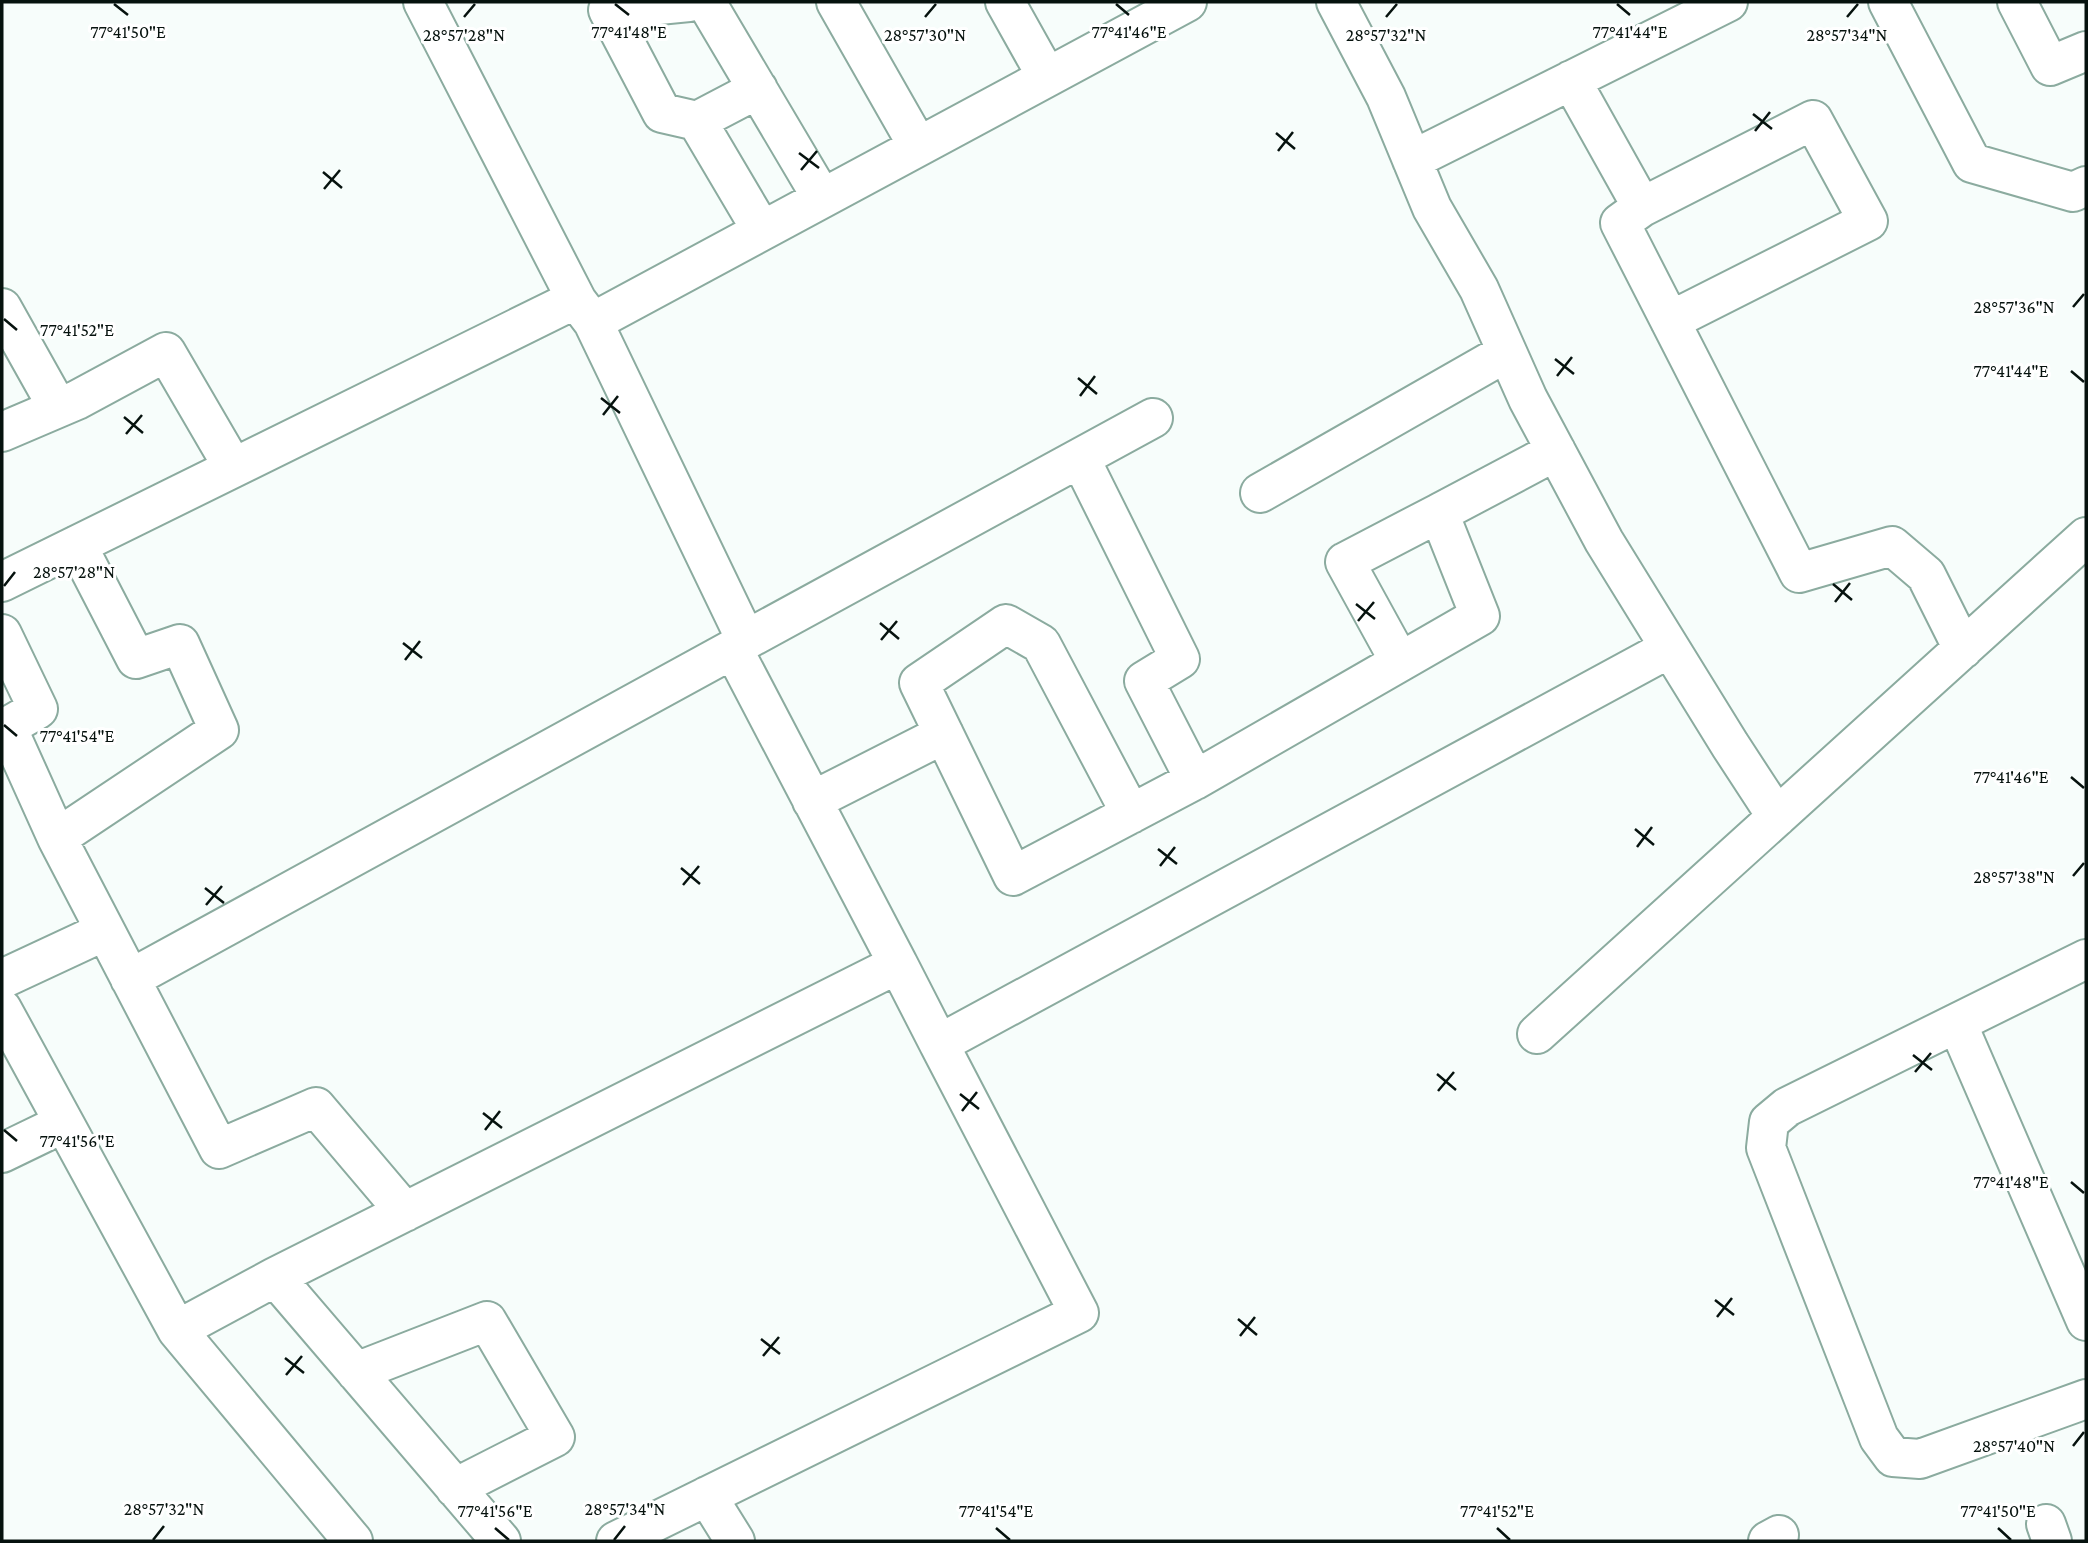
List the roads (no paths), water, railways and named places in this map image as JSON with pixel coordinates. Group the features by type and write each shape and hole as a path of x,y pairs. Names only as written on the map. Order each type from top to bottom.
{"street":[{"path":"423,2 584,311 812,801 1079,1313 616,1541"},
{"path":"689,2 608,10 662,113 697,121 758,89"},
{"path":"706,2 822,198"},
{"path":"836,2 918,146"},
{"path":"1005,2 1047,77"},
{"path":"1336,2 1386,96 1432,208 1479,289 1528,399 1604,541 1777,817"},
{"path":"1412,160 1728,2"},
{"path":"1888,2 1972,163 2073,192 2086,186"},
{"path":"2018,2 2050,66 2086,51"},
{"path":"2,582 233,467 762,231 1047,77 1165,7"},
{"path":"1571,80 1642,207"},
{"path":"1670,321 1868,221 1813,120 1642,207 1620,223 1670,321 1799,573 1892,546 1926,575 1963,649"},
{"path":"697,121 762,231"},
{"path":"2,308 58,408"},
{"path":"2,432 77,400 166,352 233,467"},
{"path":"1260,493 1507,352"},
{"path":"130,979 1153,418"},
{"path":"1400,662 1345,562 1556,451"},
{"path":"1080,458 1180,659 1144,681 1195,780"},
{"path":"1131,814 1041,644 1006,624 919,683 1013,876 1131,814 1195,780 1480,616 1439,513"},
{"path":"1537,1034 2086,537"},
{"path":"57,838 219,730 180,644 136,659 77,545"},
{"path":"2,635 38,709 7,727 57,838 219,1149 316,1107 405,1212"},
{"path":"939,1044 1670,648"},
{"path":"812,801 944,734"},
{"path":"2,979 105,931"},
{"path":"2086,959 1787,1107 1769,1122 1766,1148 1879,1438 1893,1457 1920,1459 2086,1399"},
{"path":"177,1330 275,1277 898,964"},
{"path":"2,1009 177,1330 353,1541"},
{"path":"1957,1023 2086,1321"},
{"path":"2,1153 64,1123"},
{"path":"275,1277 501,1541"},
{"path":"356,1372 486,1321 555,1437 456,1488"},
{"path":"707,1496 735,1541"}]}
